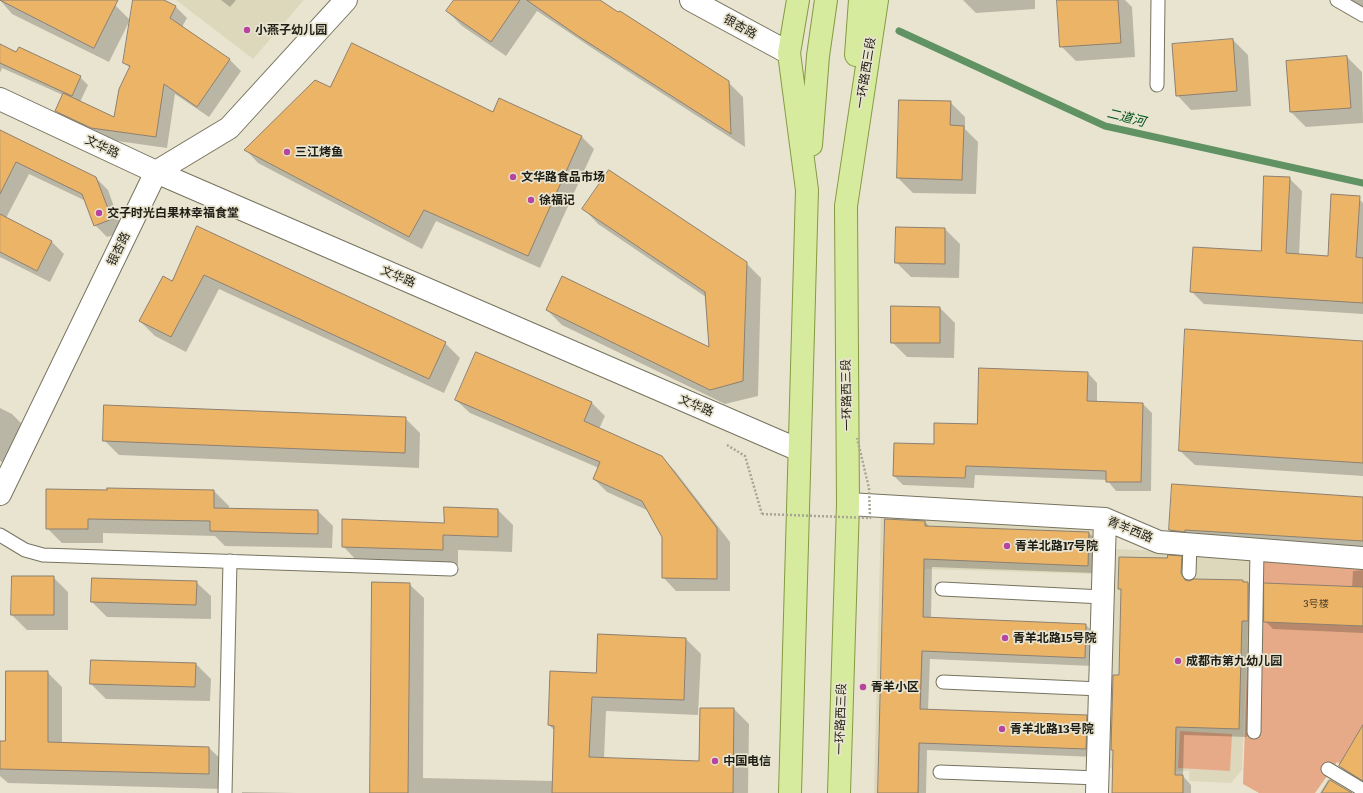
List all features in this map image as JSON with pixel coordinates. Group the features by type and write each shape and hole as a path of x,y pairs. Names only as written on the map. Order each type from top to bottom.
{"main road":[{"path":"798,0 789,53 807,190"},
{"path":"790,793 807,190 818,56 826,0"},
{"path":"846,206 860,0"},
{"name":"一环路西三段","path":"839,793 848,504 846,206 878,0"}],"street":[{"path":"156,172 229,128 346,0"},
{"name":"银杏路","path":"691,0 789,53"},
{"name":"文华路","path":"0,99 156,172 799,450"},
{"name":"银杏路","path":"0,494 156,172"},
{"name":"青羊西路","path":"848,504 1105,519 1159,542 1363,558"},
{"path":"1097,785 1105,519"}],"lane":[{"path":"1158,0 1158,85"},
{"path":"1337,0 1363,15"},
{"path":"0,535 25,550 43,555 451,569"},
{"path":"1189,573 1190,545"},
{"path":"1254,732 1258,550"},
{"path":"225,793 230,562"},
{"path":"942,589 1103,597"},
{"path":"943,682 1100,689"},
{"path":"1328,769 1363,790"},
{"path":"940,772 1097,785"}],"path":[{"path":"723,442 745,456 762,514 870,518 869,488 857,438"}],"shaded area":[{"name":"小燕子幼儿园","path":"176,0 304,0 253,59"},
{"path":"881,511 1099,523 1096,574 925,569 919,793 874,793"},
{"name":"成都市第九幼儿园","path":"1115,549 1251,555 1242,770 1231,783 1189,781 1189,771 1106,768"},
{"path":"1251,555 1363,562 1363,778 1337,762 1315,793 1259,793 1243,784"},
{"path":"1180,731 1232,734 1230,771 1178,768"}],"building":[{"path":"0,0 118,0 94,48"},
{"path":"133,0 164,0 176,6 170,18 230,59 197,107 164,84 156,137 91,128 55,111 63,93 114,117 119,89 130,66 123,63"},
{"path":"454,0 520,0 491,42 446,11"},
{"path":"527,0 600,0 618,12 620,11 729,81 731,134 578,36"},
{"path":"1057,0 1118,0 1121,43 1060,47"},
{"path":"1233,39 1237,91 1176,96 1172,44"},
{"path":"352,43 493,112 499,98 582,136 528,256 424,210 409,237 244,150 315,80 330,87"},
{"path":"0,44 16,52 19,47 81,76 72,96 0,63"},
{"path":"1347,56 1351,108 1290,112 1286,61"},
{"path":"899,100 951,101 950,125 964,126 962,180 897,178"},
{"path":"0,130 96,177 112,219 94,226 82,194 16,162 0,194"},
{"path":"609,170 747,262 743,381 710,390 546,310 562,276 709,347 705,292 582,209"},
{"path":"1264,176 1290,177 1286,253 1328,256 1331,194 1360,196 1356,257 1363,258 1363,303 1190,292 1193,247 1261,251"},
{"path":"0,214 52,241 37,271 0,252"},
{"path":"197,226 446,342 429,379 204,275 171,337 139,321 163,276 172,281"},
{"path":"896,227 945,228 945,264 895,263"},
{"path":"891,306 940,307 940,343 891,343"},
{"path":"1185,329 1363,341 1363,463 1179,451"},
{"path":"476,352 592,402 584,421 662,456 717,528 717,579 662,578 662,537 642,501 593,479 600,462 455,400"},
{"path":"979,368 1088,372 1087,401 1143,403 1141,482 1106,482 1106,471 966,466 965,478 893,476 894,443 934,444 934,423 977,424"},
{"path":"104,405 406,417 405,453 103,441"},
{"path":"1172,484 1363,497 1363,541 1169,530"},
{"path":"107,488 214,490 214,508 318,510 318,534 210,531 210,521 88,519 88,529 46,529 46,489 107,490"},
{"path":"444,507 498,509 498,537 443,535 443,550 342,547 342,519 444,523"},
{"path":"885,519 925,521 925,526 1089,532 1088,566 924,559 923,617 1086,624 1085,658 922,651 920,709 1087,715 1086,749 919,743 918,793 878,793"},
{"name":"成都市第九幼儿园","path":"1168,555 1182,556 1181,573 1185,580 1243,580 1243,582 1248,582 1248,621 1242,621 1239,729 1176,727 1175,775 1183,775 1183,793 1112,793 1113,750 1111,750 1113,675 1119,675 1121,589 1118,589 1119,557 1167,558"},
{"path":"12,576 54,576 54,615 11,615"},
{"path":"92,578 197,581 196,605 91,602"},
{"path":"372,582 410,583 408,793 370,793"},
{"path":"1264,583 1363,587 1363,626 1264,622"},
{"path":"598,634 686,638 684,700 592,697 589,757 699,761 700,708 734,708 733,793 552,793 554,726 548,725 550,671 596,673"},
{"path":"91,660 196,663 195,687 90,684"},
{"path":"6,671 48,671 48,742 209,747 209,774 0,769 0,741 5,741"},
{"path":"1363,725 1363,781 1339,766"},
{"path":"1330,780 1352,793 1322,793"}],"waterway":[{"name":"二道河","path":"899,31 1105,126 1363,183"}],"place":[{"name":"小燕子幼儿园","path":"247,30"},
{"name":"三江烤鱼","path":"287,152"},
{"name":"文华路食品市场","path":"513,177"},
{"name":"徐福记","path":"531,200"},
{"name":"交子时光白果林幸福食堂","path":"99,213"},
{"name":"青羊北路17号院","path":"1007,546"},
{"name":"青羊北路15号院","path":"1005,638"},
{"name":"成都市第九幼儿园","path":"1178,661"},
{"name":"青羊小区","path":"863,687"},
{"name":"青羊北路13号院","path":"1002,729"},
{"name":"中国电信","path":"715,761"}]}
